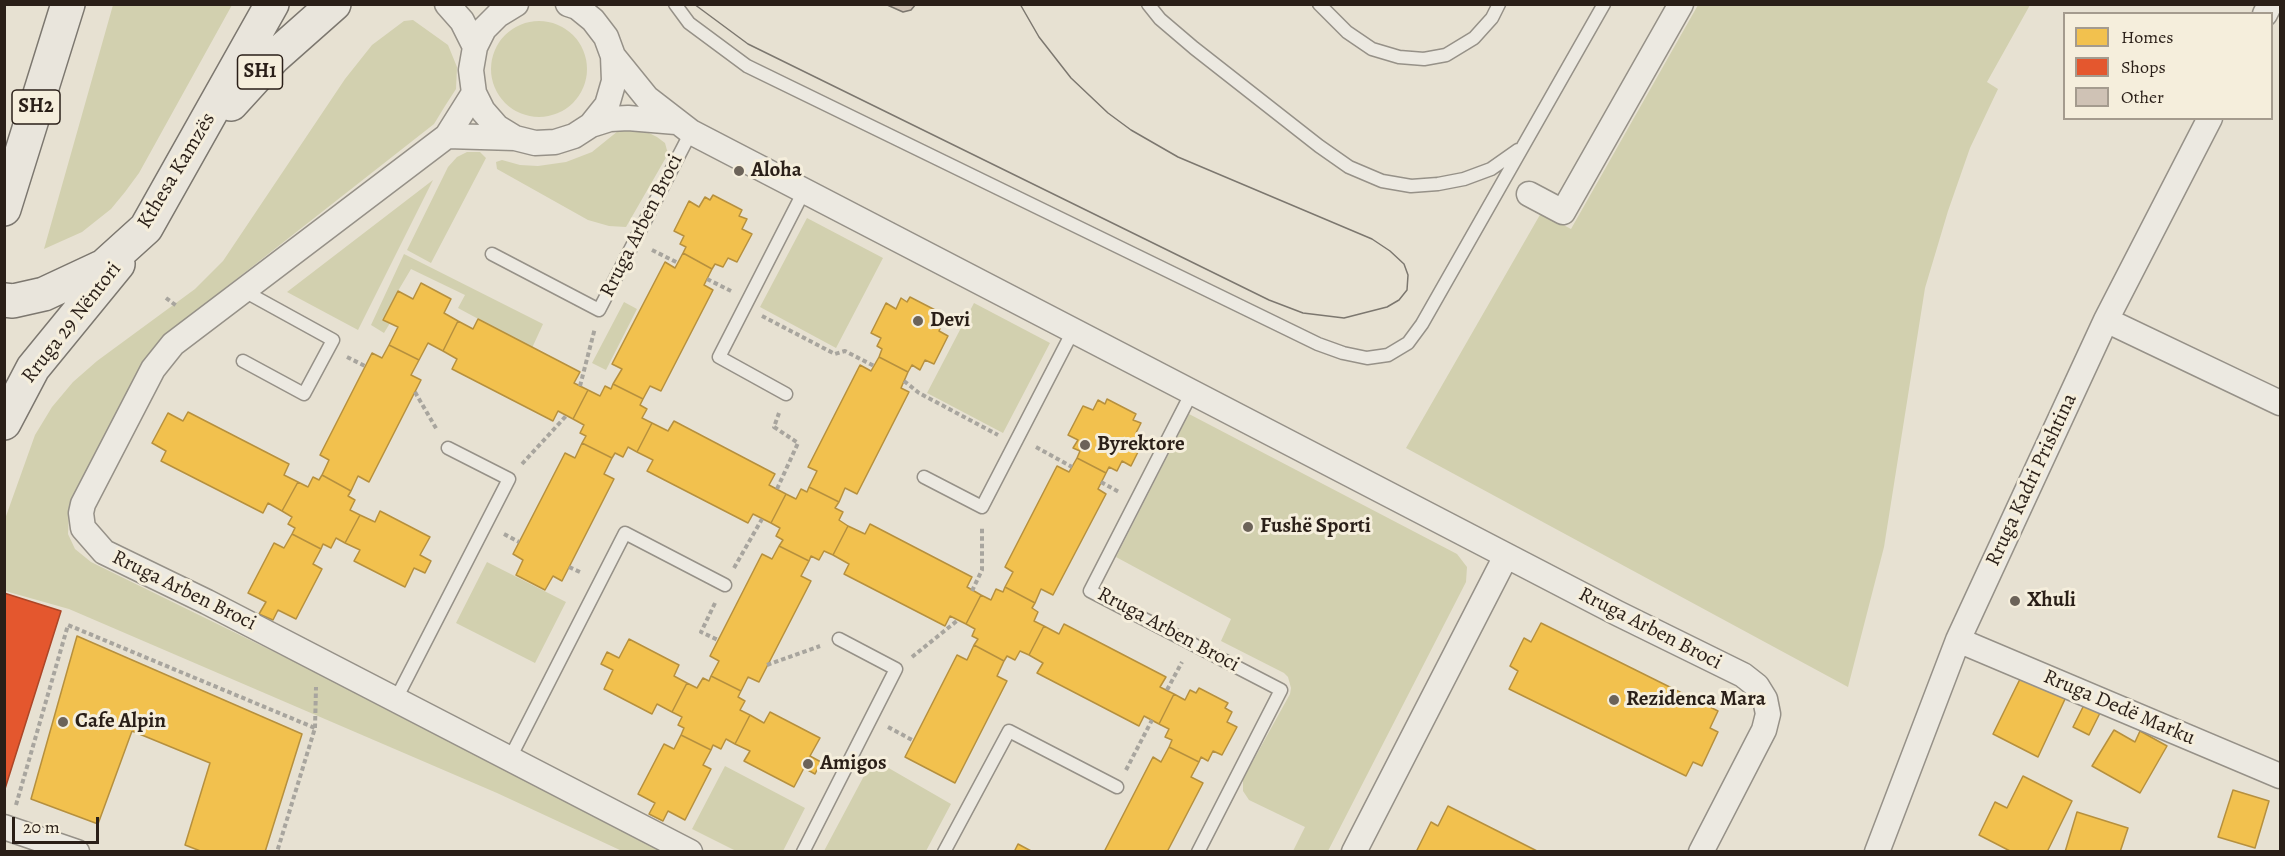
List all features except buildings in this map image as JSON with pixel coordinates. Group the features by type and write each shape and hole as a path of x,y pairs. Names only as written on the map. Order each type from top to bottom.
{"main road":[{"name":"SH2","path":"4,209 68,4"},
{"name":"Kthesa Kamzës","path":"4,300 13,301 44,294 95,271 104,266 146,228 272,4"},
{"name":"SH1","path":"192,147 273,58 334,4"},
{"name":"Rruga 29 Nëntori","path":"4,423 33,368 146,228"}],"street":[{"path":"447,4 462,21 475,47"},
{"name":"Rruga Arben Broci","path":"515,138 497,127 483,111 474,93 471,70 475,47 484,29 498,15 516,4"},
{"name":"Rruga Arben Broci","path":"568,4 577,7 593,20 606,37 613,56 614,81 607,105 591,125"},
{"path":"1529,194 1563,212 1681,4"},
{"name":"Rruga Arben Broci","path":"613,56 647,98 684,127 1506,556 1743,675 1757,686 1766,699 1768,714 1764,729 1701,852"},
{"name":"Rruga Arben Broci","path":"474,93 447,136 173,344 153,369 83,504 81,513 83,528 104,552 317,658 690,852"},
{"name":"Rruga Arben Broci","path":"447,136 515,138 535,143 555,142 574,136 591,125 610,119 628,118 684,127"},
{"name":"Rruga Kadri Prishtina","path":"1877,852 1958,640 2106,320 2209,120"},
{"path":"2106,320 2280,403"},
{"path":"1354,852 1506,556"},
{"name":"Rruga Dedë Marku","path":"1958,640 2280,776"},
{"path":"7,828 77,852"}],"lane":[{"path":"675,4 689,23 747,66 1318,344 1367,358 1388,355 1408,343 1418,330 1604,4"},
{"path":"1148,4 1160,18 1194,48 1319,146 1349,167 1382,181 1411,186 1438,184 1464,178 1491,169 1510,158 1525,144"},
{"path":"1319,4 1347,32 1372,49 1399,57 1424,59 1446,55 1474,38 1492,18 1499,4"},
{"name":"Rruga Arben Broci","path":"492,254 599,310 634,241 684,127"},
{"path":"786,394 719,357 804,191"},
{"path":"243,361 304,394 333,340 244,291"},
{"path":"924,477 982,507 1073,331"},
{"name":"Rruga Arben Broci","path":"1192,392 1090,591 1281,690 1198,852"},
{"path":"396,699 509,479 448,448"},
{"path":"510,758 624,533 725,585"},
{"path":"803,852 896,669 839,639"},
{"path":"944,852 1009,731 1117,788"}],"path":[{"path":"634,241 678,263"},
{"path":"707,279 748,300 756,313 835,354 845,351 874,366"},
{"path":"580,386 599,310"},
{"path":"904,381 919,393 1002,437 1017,438 1072,467"},
{"path":"415,392 448,448"},
{"path":"777,489 798,443 774,428 786,394"},
{"path":"509,479 566,416"},
{"path":"972,591 982,570 982,507"},
{"path":"896,669 958,620"},
{"path":"7,828 68,625 315,728"},
{"path":"767,665 839,639"},
{"path":"1167,690 1191,644"},
{"path":"277,852 315,728 317,658"},
{"path":"871,719 914,741"},
{"path":"1117,788 1152,720"}],"shaded area":[{"path":"113,5 232,5 139,173 125,192 111,209 82,232 44,249"},
{"path":"1698,5 2030,5 1987,82 1998,89 1970,148 1925,288 1884,547 1848,687 1406,448 1541,213 1571,229"},
{"path":"413,20 448,45 457,67 456,89 434,124 174,328 149,353 69,513 68,534 75,549 91,562 303,666 666,851 622,851 497,793 69,609 5,591 5,519 35,435 52,407 73,382 97,361 195,289 223,261 345,79 372,45 404,21"},
{"path":"530,21 548,21 566,29 579,42 587,60 584,88 566,109 548,117 530,117 512,109 499,96 491,78 491,60 499,42 512,29"},
{"path":"643,130 657,137 665,143 668,154 626,227 609,226 588,220 497,169 496,162 502,160 520,165 538,166 566,162 592,152 618,131"},
{"path":"467,152 480,152 486,158 431,263 407,250 448,167 457,157"},
{"path":"433,180 358,330 287,292"},
{"path":"807,218 883,258 836,348 760,307"},
{"path":"404,254 543,324 532,348 458,308 465,295 411,269 398,291 390,323 384,333 371,325"},
{"path":"624,302 637,309 606,370 592,363"},
{"path":"974,303 1050,343 1003,433 927,393"},
{"path":"1189,414 1457,554 1467,567 1466,582 1328,851 1293,851 1305,827 1249,800 1243,791 1243,779 1290,694 1288,677 1221,641 1231,619 1116,557"},
{"path":"487,562 566,602 535,663 456,623"},
{"path":"873,759 951,804 926,851 824,851"},
{"path":"725,766 805,808 783,851 736,851 692,829"}],"place":[{"name":"Aloha","path":"739,171"},
{"name":"Devi","path":"918,321"},
{"name":"Byrektore","path":"1085,445"},
{"name":"Fushë Sporti","path":"1248,527"},
{"name":"Xhuli","path":"2015,601"},
{"name":"Rezidenca Mara","path":"1614,700"},
{"name":"Cafe Alpin","path":"63,722"},
{"name":"Amigos","path":"808,764"}]}
